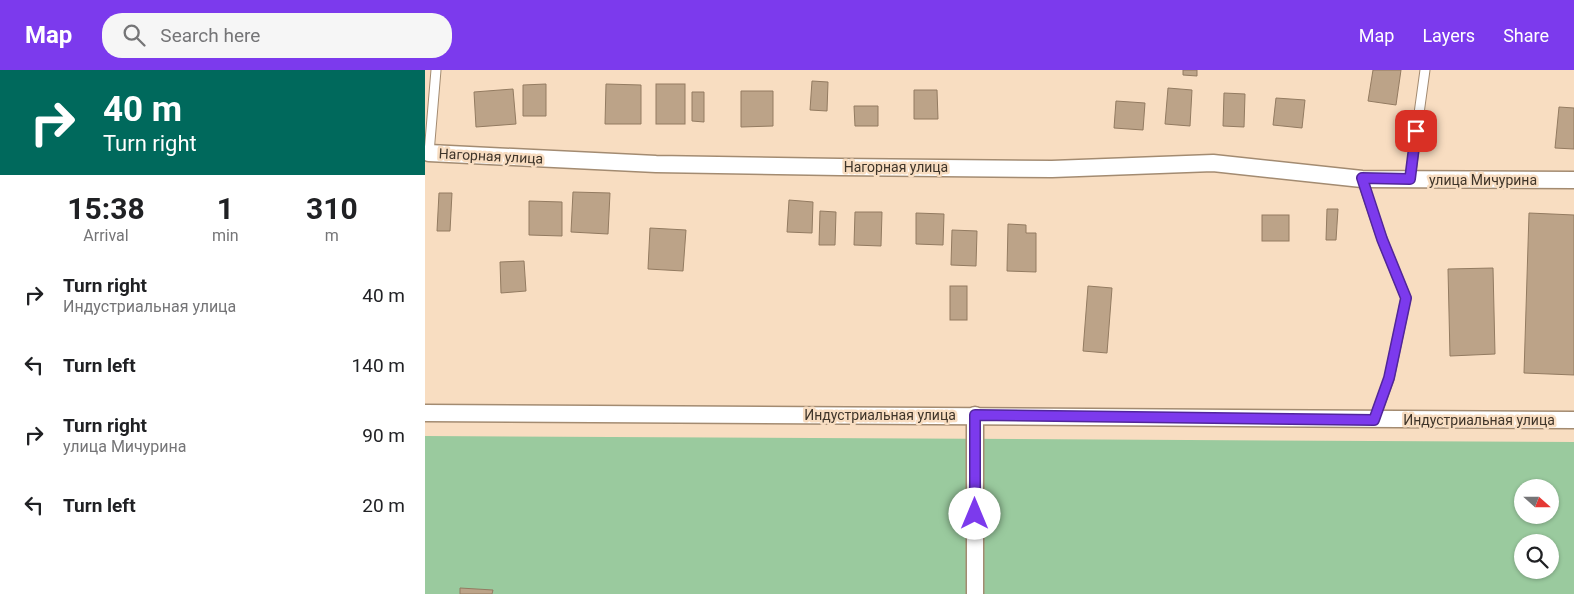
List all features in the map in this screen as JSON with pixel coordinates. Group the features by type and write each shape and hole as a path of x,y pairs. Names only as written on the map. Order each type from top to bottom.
{"street":[{"name":"Нагорная улица","path":"429,153 655,164 820,167 1052,169 1213,163 1362,178"},
{"name":"улица Мичурина","path":"1362,178 1574,180"},
{"name":"Индустриальная улица","path":"425,413 1574,420"},
{"path":"975,415 975,594"}],"lane":[{"path":"429,153 436,70"},
{"path":"1410,179 1425,70"},
{"path":"1362,178 1382,239 1406,298 1389,378 1374,420"}],"green space":[{"path":"425,436 1574,442 1574,594 425,594"}],"building":[{"path":"1183,70 1197,70 1197,76 1183,75"},
{"path":"1373,70 1401,70 1396,105 1368,101"},
{"path":"812,81 828,82 827,111 810,110"},
{"path":"546,84 546,116 523,116 523,85"},
{"path":"606,84 641,85 641,124 605,124"},
{"path":"656,84 685,84 685,124 656,124"},
{"path":"1168,88 1192,90 1190,126 1165,124"},
{"path":"513,89 516,124 476,127 474,92"},
{"path":"914,90 937,90 938,119 914,119"},
{"path":"741,91 773,91 773,126 741,127"},
{"path":"692,92 704,92 704,122 692,121"},
{"path":"1224,93 1245,94 1244,127 1223,126"},
{"path":"1276,98 1305,100 1302,128 1273,125"},
{"path":"1116,101 1145,103 1143,130 1114,128"},
{"path":"854,106 878,106 878,126 855,126"},
{"path":"1559,107 1574,108 1574,149 1555,148"},
{"path":"573,192 610,193 608,234 571,232"},
{"path":"439,193 452,193 450,231 437,231"},
{"path":"789,200 813,202 812,233 787,232"},
{"path":"529,201 562,202 562,236 529,235"},
{"path":"1327,209 1338,209 1336,240 1326,240"},
{"path":"820,211 836,212 835,245 819,245"},
{"path":"855,212 882,212 881,246 854,245"},
{"path":"916,213 944,214 943,245 916,244"},
{"path":"1529,213 1574,215 1574,375 1524,373"},
{"path":"1262,215 1289,215 1289,241 1262,241"},
{"path":"1008,224 1026,225 1026,233 1036,233 1036,272 1007,271"},
{"path":"650,228 686,230 683,271 648,269"},
{"path":"952,230 977,231 976,266 951,265"},
{"path":"524,261 526,291 501,293 500,262"},
{"path":"1493,268 1495,354 1450,356 1448,269"},
{"path":"950,286 967,286 967,320 950,320"},
{"path":"1088,286 1112,288 1107,353 1083,351"},
{"path":"460,588 493,590 492,594 460,594"}],"route":[{"path":"975,514 975,415 1374,420 1389,378 1406,298 1382,239 1362,178 1410,179 1416,131"}]}
